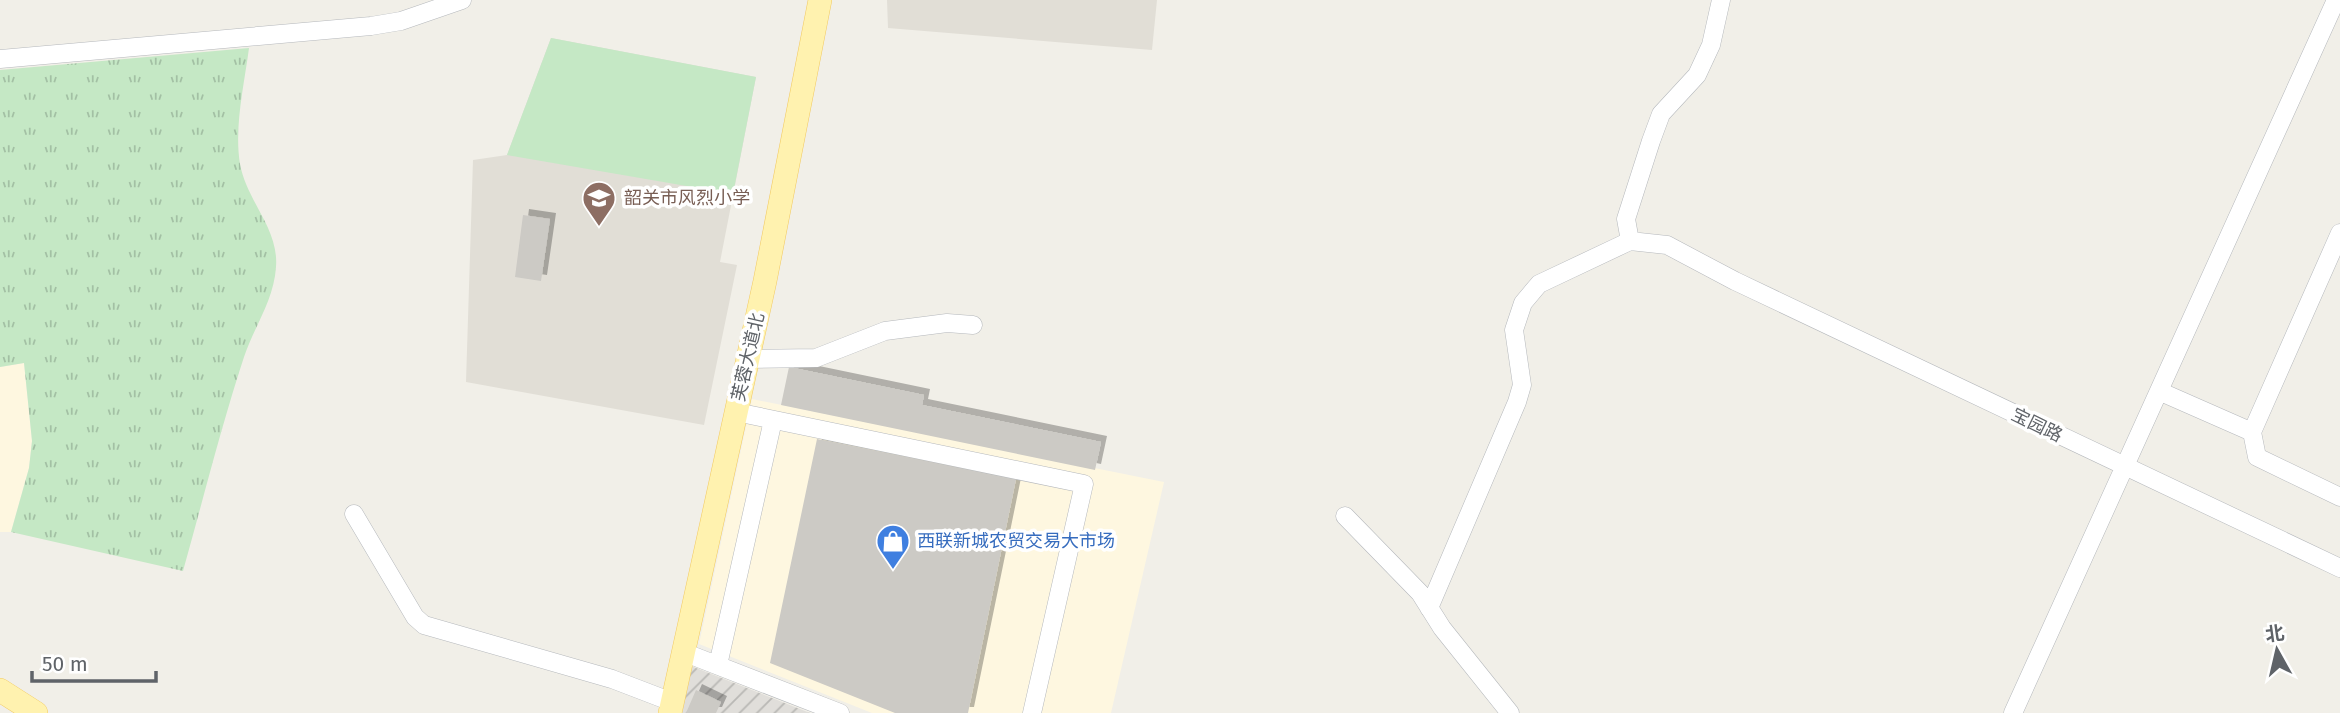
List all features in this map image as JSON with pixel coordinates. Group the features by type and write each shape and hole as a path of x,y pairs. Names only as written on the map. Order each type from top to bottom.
{"main road":[{"name":"芙蓉大道北","path":"671,707 748,359 820,0"},
{"path":"0,691 36,713"}],"street":[{"path":"0,59 371,26 401,21 462,0"},
{"path":"1429,608 1517,402 1522,384 1514,330 1523,303 1539,284 1630,242 1626,219 1661,114 1697,75 1711,45 1721,0"},
{"path":"2013,713 2127,468 2337,1"},
{"path":"2340,233 2252,432 2257,457 2340,497"},
{"name":"宝园路","path":"1630,242 1667,245 1735,281 2340,569"},
{"path":"748,359 816,358 885,331 947,323 973,325"},
{"path":"2161,392 2252,432"},
{"path":"736,412 1084,484 1032,713"},
{"path":"718,665 773,420"},
{"path":"354,513 415,617 424,625 612,679 671,707"},
{"path":"1345,516 1420,593 1510,713"},
{"path":"683,652 840,713"}],"shaded area":[{"path":"887,0 1157,0 1152,50 888,28"},
{"name":"韶关市风烈小学","path":"551,38 756,77 720,262 737,265 704,425 466,382 473,160 507,155"},
{"path":"24,363 32,441 29,468 11,532 0,532 0,367"},
{"path":"752,399 1164,482 1111,713 872,713 699,644"},
{"path":"691,666 810,713 681,713"}],"green space":[{"path":"551,38 756,77 733,194 507,155"},
{"path":"249,48 242,92 238,150 249,191 273,240 276,267 272,291 248,346 236,383 183,571 11,532 29,468 32,441 24,363 0,367 0,70"}],"building":[{"path":"523,215 550,219 541,281 515,277"},
{"path":"789,367 924,395 922,405 1101,442 1095,470 781,405"},
{"name":"西联新城农贸交易大市场","path":"817,439 1016,479 968,713 895,713 770,663"},
{"path":"696,690 721,702 716,713 686,713"}],"place":[{"name":"韶关市风烈小学","path":"599,228"},
{"name":"西联新城农贸交易大市场","path":"893,571"}]}
